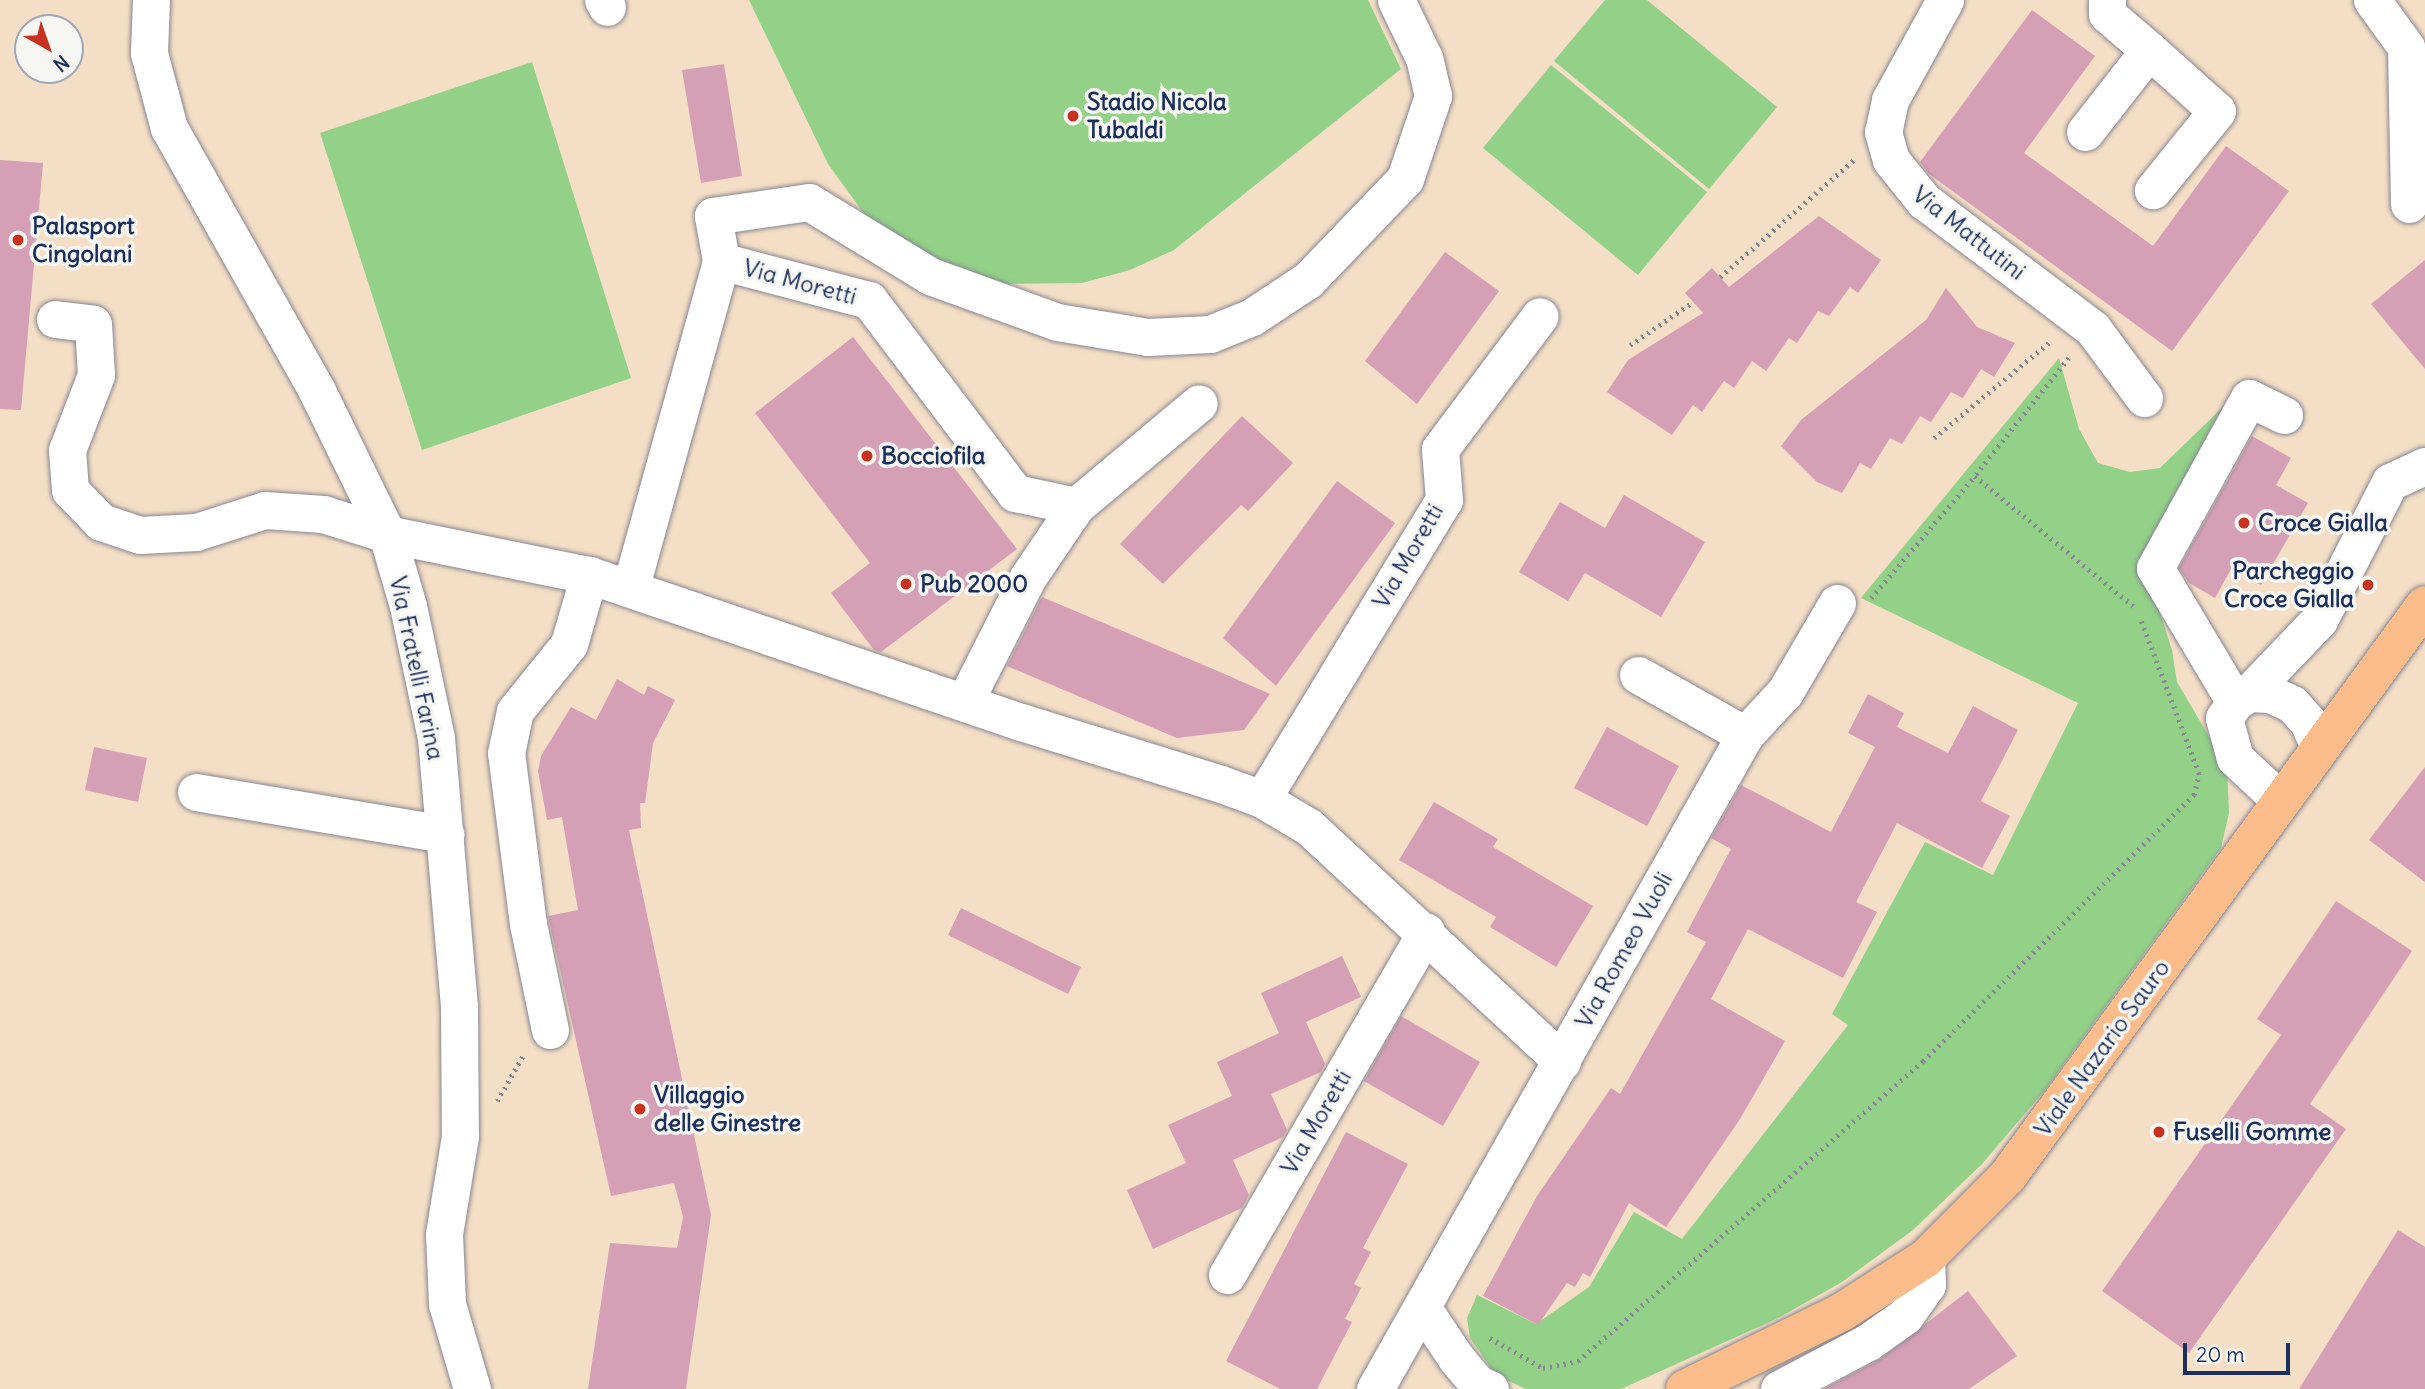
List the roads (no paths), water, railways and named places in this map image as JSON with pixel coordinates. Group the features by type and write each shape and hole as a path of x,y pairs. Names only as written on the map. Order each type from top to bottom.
{"main road":[{"name":"Viale Nazario Sauro","path":"1685,1389 1842,1311 1926,1258 2007,1177 2110,1041 2280,800 2425,605"}],"street":[{"name":"Via Fratelli Farina","path":"151,0 149,53 169,128 316,389 387,534 408,606 436,738 445,834 459,1006 460,1136 444,1234 447,1304 472,1389"},
{"name":"Via Moretti","path":"631,586 721,261 713,216 809,202 930,276 1057,322 1148,337 1210,334 1252,317 1308,281 1405,179 1433,96 1424,58 1396,0"},
{"name":"Via Mattutini","path":"1945,0 1890,100 1883,132 1891,160 1909,187 2085,323 2144,398"},
{"path":"2108,0 2107,14 2217,111 2153,190"},
{"path":"2372,0 2406,47 2409,204"},
{"path":"2085,132 2149,50"},
{"name":"Via Moretti","path":"721,261 869,300 1015,493 1076,506"},
{"name":"Via Moretti","path":"1262,799 1444,500 1440,449 1540,316"},
{"path":"55,319 93,324 96,375 67,450 70,490 101,522 140,535 196,532 265,510 323,514 387,534 589,575 631,586 965,701 1262,799 1309,827 1426,932 1562,1061"},
{"path":"2242,697 2155,568 2249,398 2284,415"},
{"path":"965,701 1028,577 1076,506 1199,403"},
{"path":"2280,800 2235,758 2224,718 2319,620 2390,482 2425,466"},
{"path":"550,1030 528,924 506,753 515,711 569,644 589,575"},
{"name":"Via Romeo Vuoli","path":"1382,1384 1422,1307 1745,735 1785,691 1837,603"},
{"path":"1638,675 1745,735"},
{"path":"2242,697 2270,694 2292,704 2308,722 2319,747"},
{"path":"195,792 445,834"},
{"name":"Via Moretti","path":"1227,1275 1426,932"},
{"path":"1779,1389 1868,1342 1905,1316 1927,1285 1926,1258"},
{"path":"1422,1307 1482,1387"}],"place":[{"name":"Stadio Nicola Tubaldi","path":"1073,116"},
{"name":"Palasport Cingolani","path":"18,240"},
{"name":"Bocciofila","path":"867,456"},
{"name":"Croce Gialla","path":"2244,523"},
{"name":"Pub 2000","path":"906,584"},
{"name":"Parcheggio Croce Gialla","path":"2368,585"},
{"name":"Villaggio delle Ginestre","path":"640,1109"},
{"name":"Fuselli Gomme","path":"2159,1132"}]}
